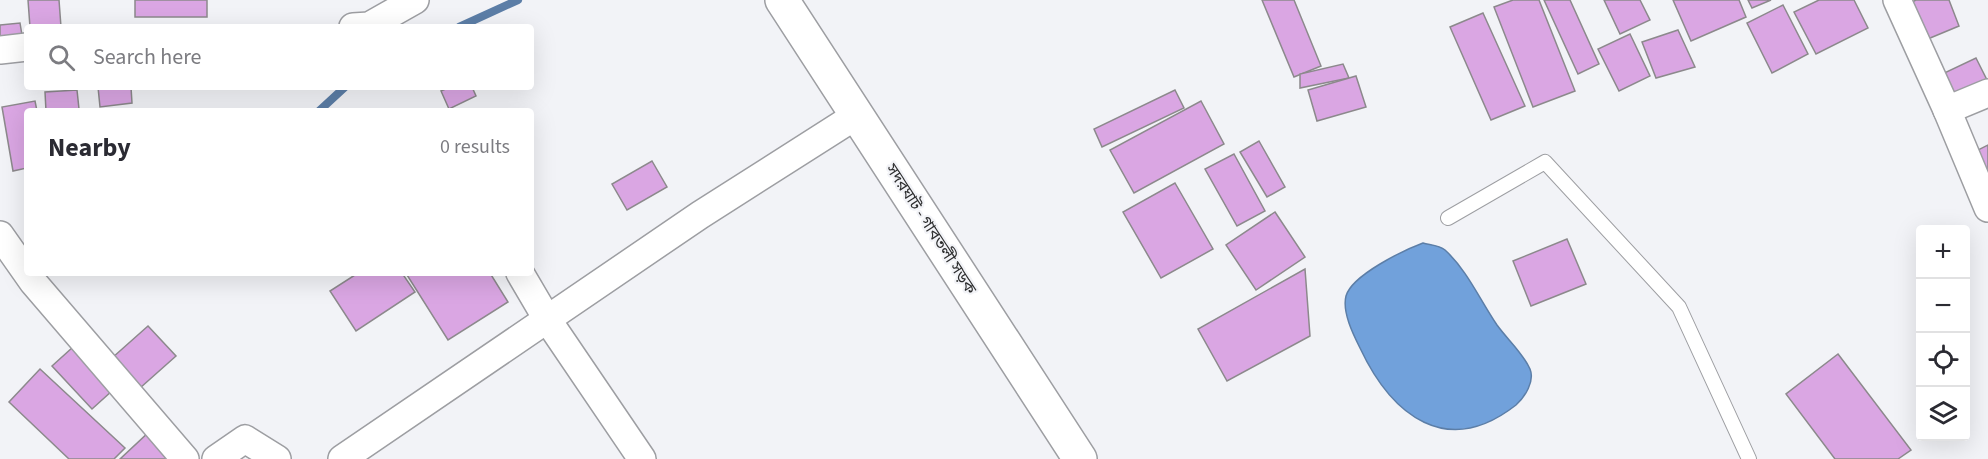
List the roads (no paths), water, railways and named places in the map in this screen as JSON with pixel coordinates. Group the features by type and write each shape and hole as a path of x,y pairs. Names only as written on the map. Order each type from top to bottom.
{"highway":[{"name":"সদরঘাট - গাবতলী সড়ক","path":"782,0 1080,459"}],"street":[{"path":"373,24 415,0"},
{"path":"1897,0 1988,208"},
{"path":"0,50 24,47"},
{"path":"1947,110 1988,93"},
{"path":"342,459 700,215 856,115"},
{"path":"0,236 24,269"},
{"path":"29,276 185,459"},
{"path":"522,276 547,319 642,459"},
{"path":"216,459 245,439 278,459"}],"lane":[{"path":"1448,218 1545,162 1679,307 1749,459"}],"water":[{"path":"1423,243 1443,248 1453,258 1467,276 1497,325 1530,369 1531,379 1523,398 1491,421 1467,428 1445,429 1424,422 1405,410 1388,393 1373,372 1349,323 1345,302 1350,288 1368,272 1392,257"}],"waterway":[{"path":"466,24 518,0"},
{"path":"322,108 342,90"}]}
